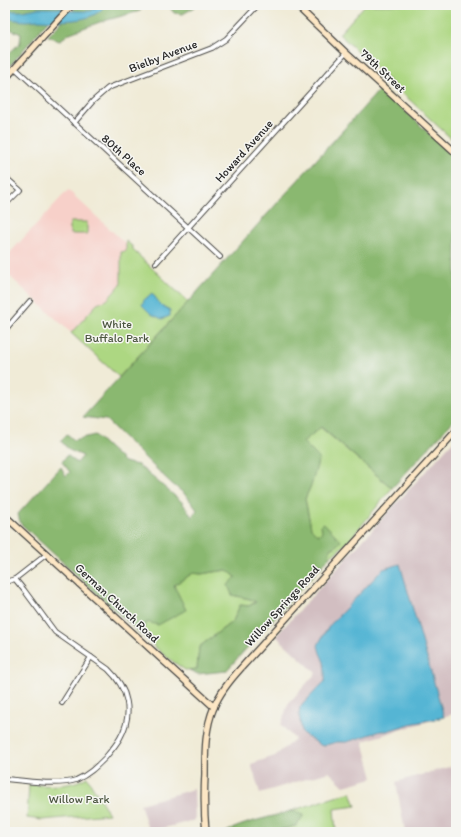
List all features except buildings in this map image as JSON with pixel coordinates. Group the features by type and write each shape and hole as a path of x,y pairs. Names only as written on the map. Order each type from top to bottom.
{"street":[{"name":"Bielby Avenue","path":"74,123 108,88 212,48 226,39 258,5"},
{"name":"79th Street","path":"296,5 346,53 456,153"},
{"path":"5,79 71,7"},
{"name":"Howard Avenue","path":"156,262 346,53"},
{"name":"80th Place","path":"15,68 220,258"},
{"path":"5,176 20,190 5,205"},
{"path":"5,330 30,301"},
{"name":"Willow Springs Road","path":"206,832 204,793 205,752 208,728 214,707 222,691 456,431"},
{"name":"German Church Road","path":"5,516 214,707"},
{"path":"5,582 15,579 47,554"},
{"path":"5,779 34,782 61,782 76,780 84,776 97,767 117,743 124,730 128,711 126,695 122,686 113,674 55,632 15,579"},
{"path":"62,703 90,657"}],"shaded area":[{"path":"68,190 188,302 119,377 5,272 5,258"},
{"path":"456,438 456,713 363,741 373,778 344,786 329,772 260,793 251,764 275,756 295,739 281,725 288,704 316,673 276,636"},
{"path":"456,765 456,832 405,832 396,782"},
{"path":"194,789 195,820 149,832 140,804"}],"green space":[{"path":"63,5 10,66 5,57 20,43 21,34 5,27 5,6"},
{"path":"78,5 147,5 142,7 140,11 100,22 70,33 59,41 48,36"},
{"path":"168,5 195,5 195,7 183,14 174,13"},
{"path":"365,5 456,5 456,143 339,34"},
{"path":"381,88 456,159 456,418 392,488 321,427 303,442 319,458 312,483 305,499 311,528 318,535 322,532 321,525 324,523 341,541 335,547 330,549 329,558 226,671 198,674 189,670 197,669 199,647 233,621 240,605 249,606 256,602 232,595 228,585 236,577 227,570 201,574 193,573 174,585 186,610 158,625 147,622 141,634 20,523 18,514 61,467 66,476 70,472 62,462 67,455 77,463 83,456 69,450 61,441 67,434 74,440 95,435 124,462 138,465 182,502 192,517 197,510 186,495 171,483 106,420 83,417"},
{"path":"70,222 87,222 87,234 70,234"},
{"name":"White Buffalo Park","path":"126,241 132,246 134,251 188,302 119,377 71,333 97,304 107,300 121,284 121,252 126,251"},
{"path":"320,427 392,488 348,542 329,558 330,549 335,547 323,532 317,535 311,528 305,499 312,483 303,442"},
{"path":"227,570 236,577 232,595 256,601 249,606 240,605 233,621 199,647 197,669 185,670 164,655 141,634 147,622 174,585 193,573 201,574"},
{"name":"Willow Park","path":"87,777 109,814 42,820 27,818 29,785 66,784 80,781"},
{"path":"351,792 356,806 334,809 336,832 277,832 278,830 296,826 304,815 291,811"},
{"path":"291,811 304,815 296,826 278,830 277,832 226,832 233,828"}],"water":[{"path":"98,5 105,5 93,16 75,20 26,21 5,18 5,11 59,8 72,11 91,11"},
{"path":"152,293 161,305 170,310 170,316 162,319 151,314 142,305 144,300"},
{"path":"400,564 444,717 410,724 387,731 381,731 347,742 337,742 322,746 302,733 299,714 300,707 325,681 324,662 318,646 319,643 330,625 383,569"}]}
